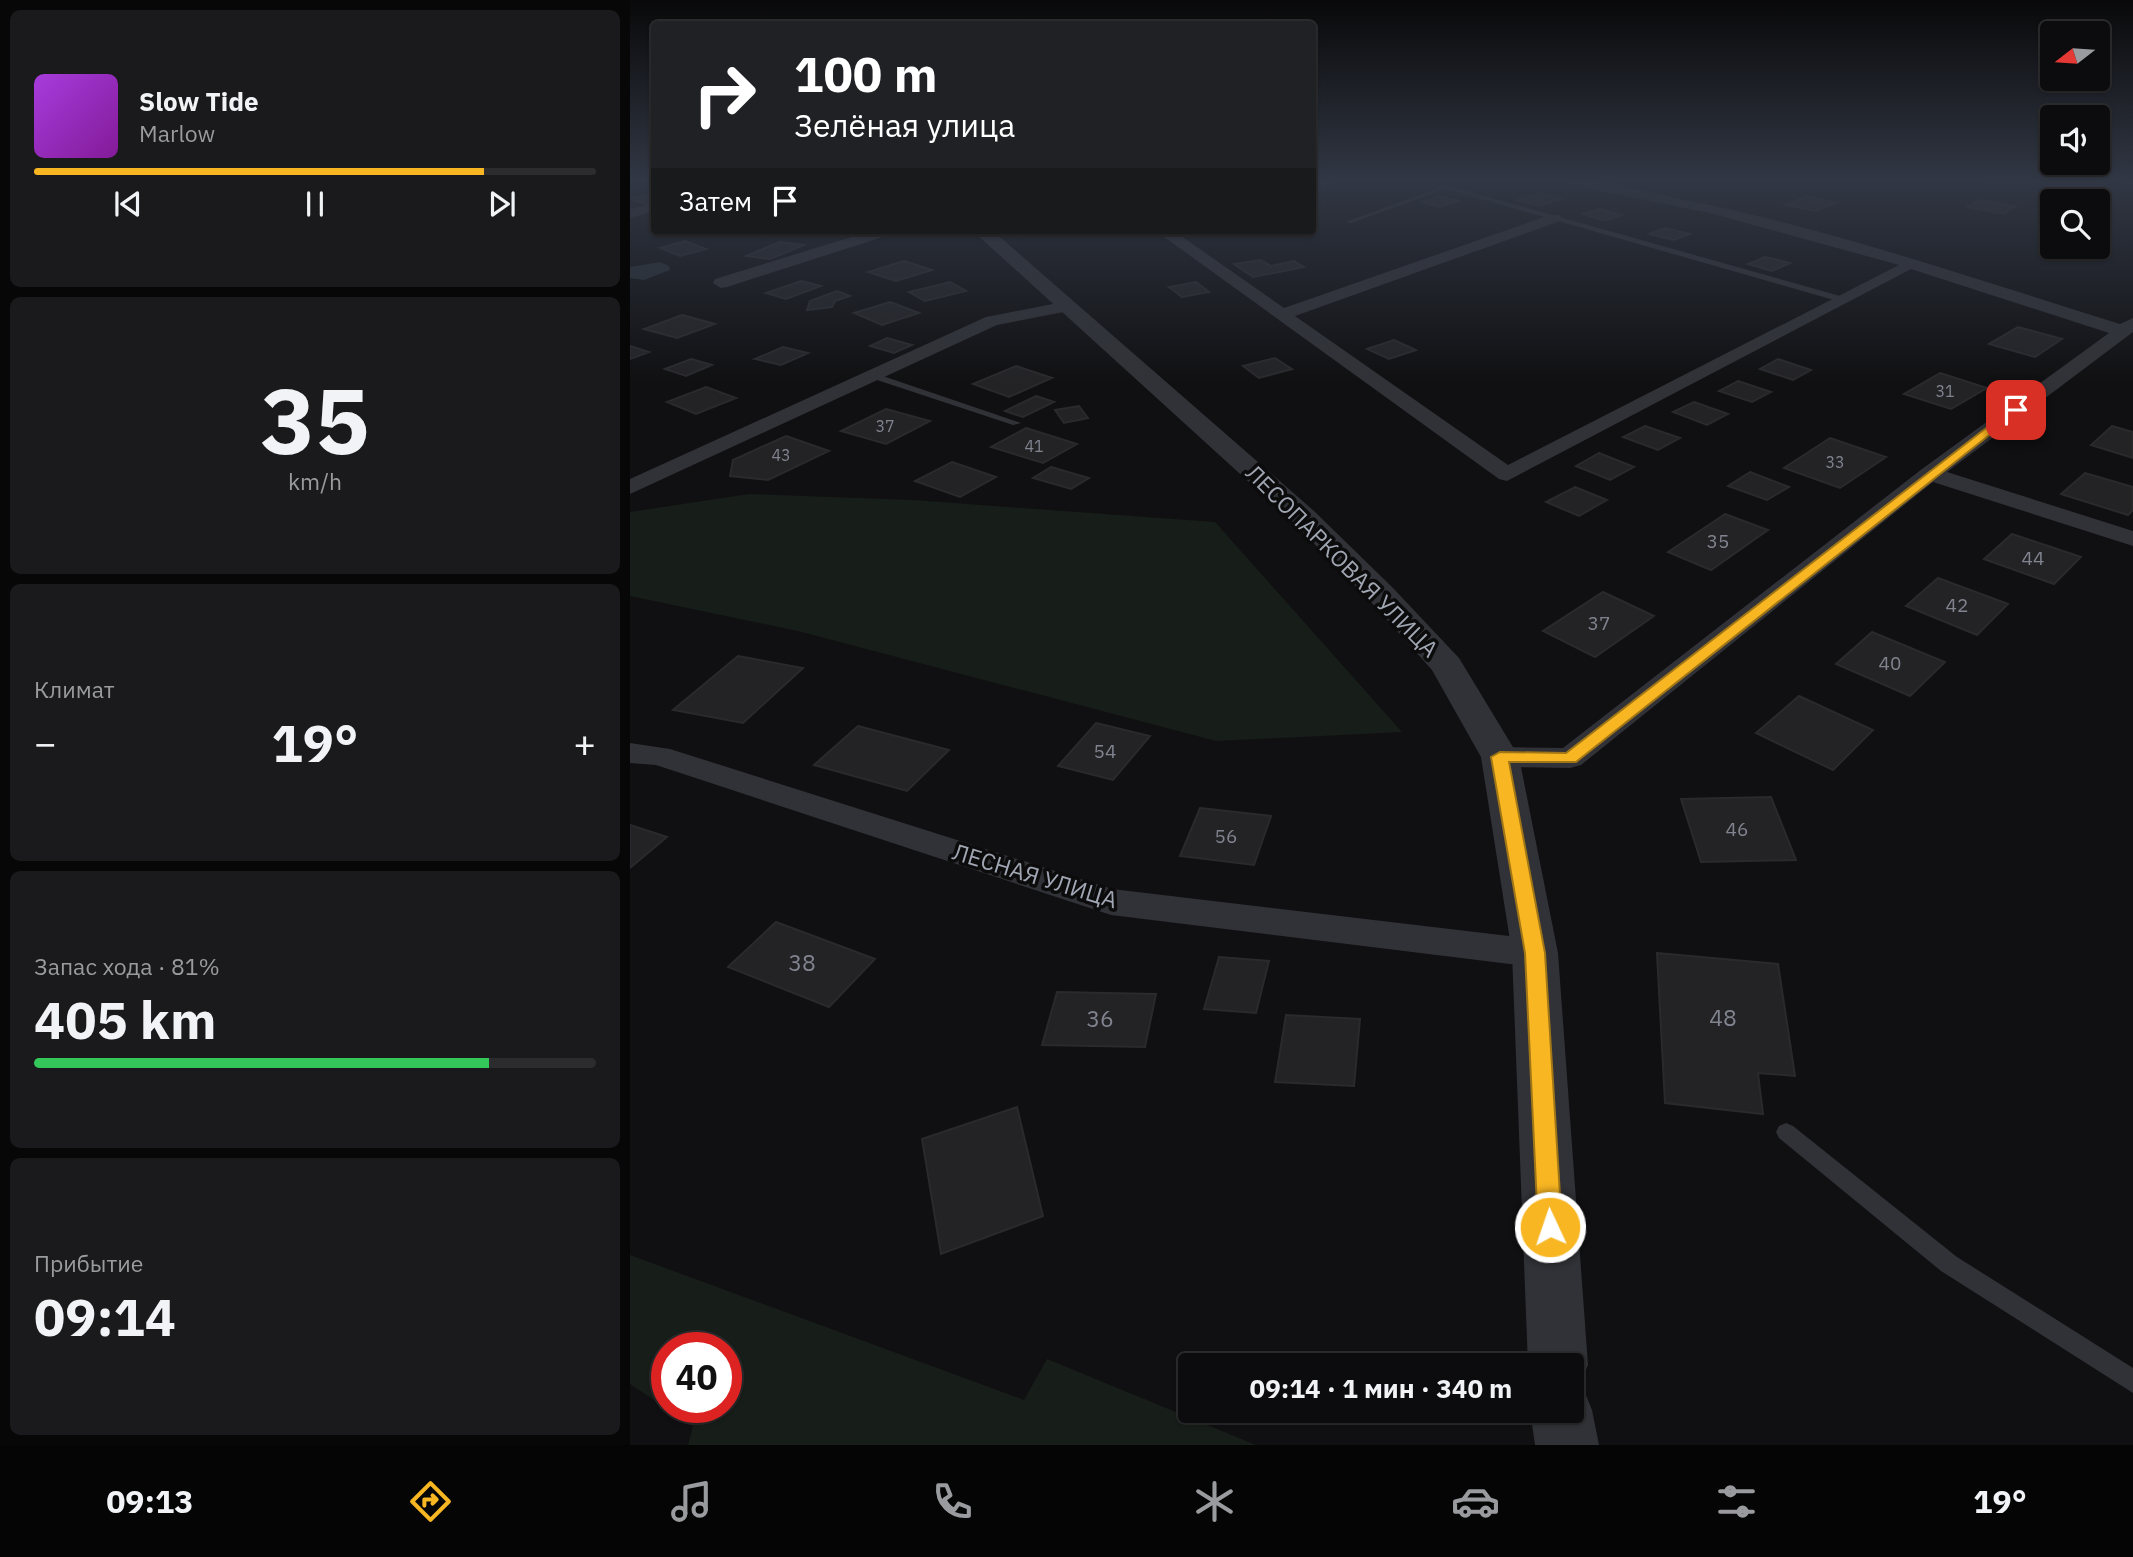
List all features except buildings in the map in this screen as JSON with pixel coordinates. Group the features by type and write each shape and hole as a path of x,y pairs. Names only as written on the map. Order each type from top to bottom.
{"street":[{"path":"721,283 831,248"},
{"name":"ЛЕСОПАРКОВАЯ УЛИЦА","path":"1002,248 1304,517 1382,595 1447,665 1500,757 1535,953 1557,1353"},
{"path":"1188,248 1507,474 1903,270"},
{"path":"1281,315 1469,248"},
{"path":"1858,248 2128,327"},
{"path":"630,487 992,321 1068,306"},
{"path":"1500,757 1570,758 1930,474 2128,327"},
{"path":"1930,474 2133,539"},
{"name":"ЛЕСНАЯ УЛИЦА","path":"630,753 660,756 1111,902 1535,953"},
{"path":"1563,1423 1567,1445"}],"lane":[{"path":"1662,248 1844,300"},
{"path":"874,376 1016,423"},
{"path":"1786,1132 1949,1264 2133,1381"}],"shaded area":[{"path":"660,262 669,266 670,270 644,280 630,278 630,267"},
{"path":"749,494 913,500 1215,522 1402,732 1216,741 798,631 630,596 630,512"},
{"path":"630,1255 1024,1400 1047,1359 1178,1413 1178,1423 1203,1423 1256,1445 688,1445 693,1426 688,1423 742,1423 742,1332 651,1332 651,1398 630,1384"}],"route":[{"path":"1550,1227 1535,953 1500,757 1570,758 1930,474 2016,410"}]}
